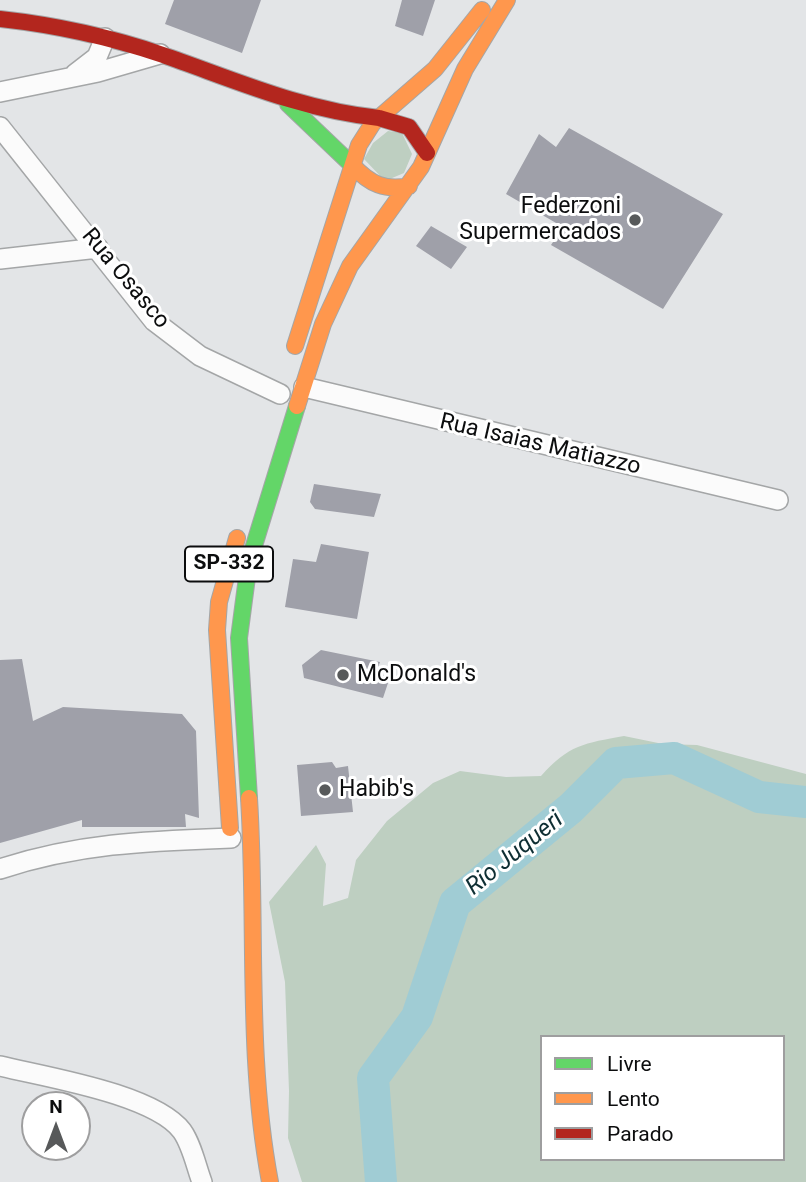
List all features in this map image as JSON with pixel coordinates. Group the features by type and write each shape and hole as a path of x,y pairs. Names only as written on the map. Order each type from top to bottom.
{"main road":[{"path":"292,356 359,145 379,118 416,88 489,0"},
{"name":"SP-332","path":"271,1182 262,1140 252,977 254,879 239,638 249,562 336,291 373,230 409,186 465,69 507,0"},
{"path":"0,19 105,38 160,54 281,99 326,111 402,121 411,126 427,153"},
{"path":"281,99 379,188 389,190 409,186"},
{"name":"SP-332","path":"232,844 217,630 219,602 242,518"},
{"name":"SP-332","path":"235,877 252,977"}],"street":[{"path":"467,28 477,0"},
{"path":"71,77 97,57 105,38"},
{"path":"0,92 122,66 160,54"},
{"name":"Rua Osasco","path":"0,127 154,321 200,356 280,394"},
{"path":"0,259 98,248"},
{"name":"Rua Isaias Matiazzo","path":"304,387 778,500"},
{"path":"0,869 47,853 102,845 232,844"},
{"path":"0,1066 120,1095 163,1115 182,1131 202,1182"}],"green space":[{"path":"388,131 402,133 412,154 404,173 385,181 364,159 373,143"},
{"path":"624,736 663,744 697,745 806,774 806,1182 302,1182 288,1138 285,982 269,902 316,845 326,864 323,906 348,898 356,860 387,821 433,783 460,771 506,777 541,776 560,758 588,744"}],"building":[{"path":"174,0 261,0 242,53 165,24"},
{"path":"402,0 435,0 423,36 395,26"},
{"name":"Federzoni Supermercados","path":"569,128 723,214 663,309 551,245 563,227 506,194 539,134 556,147"},
{"path":"431,226 467,247 451,269 416,246"},
{"path":"314,484 381,494 374,517 315,509 310,502"},
{"path":"321,544 369,552 357,619 285,607 293,559 316,562"},
{"name":"McDonald's","path":"321,650 380,662 376,673 390,677 383,698 304,678 302,665"},
{"path":"22,659 33,721 63,707 182,714 196,731 199,818 185,814 186,827 82,827 82,820 0,843 0,660"},
{"name":"Habib's","path":"332,762 336,768 348,766 353,812 301,816 297,765"}],"waterway":[{"name":"Rio Juqueri","path":"381,1182 373,1078 417,1017 455,903 571,808 616,763 674,758 759,797 806,802"}],"traffic: fast":[{"path":"288,104 353,166"},
{"path":"249,798 239,638 249,562 297,406"}],"traffic: slow":[{"path":"297,406 323,324 350,266 421,167 465,69 507,0"},
{"path":"295,346 359,145 373,123 435,69 482,10"},
{"path":"353,166 378,185 393,188 409,186"},
{"path":"230,828 217,630 219,602 237,538"},
{"path":"249,798 255,1038 270,1182"}],"traffic: jam":[{"path":"0,19 103,37 296,101 379,118"},
{"path":"379,118 409,127 427,153"}],"place":[{"name":"Federzoni Supermercados","path":"635,220"},
{"name":"McDonald's","path":"343,675"},
{"name":"Habib's","path":"325,790"}]}
